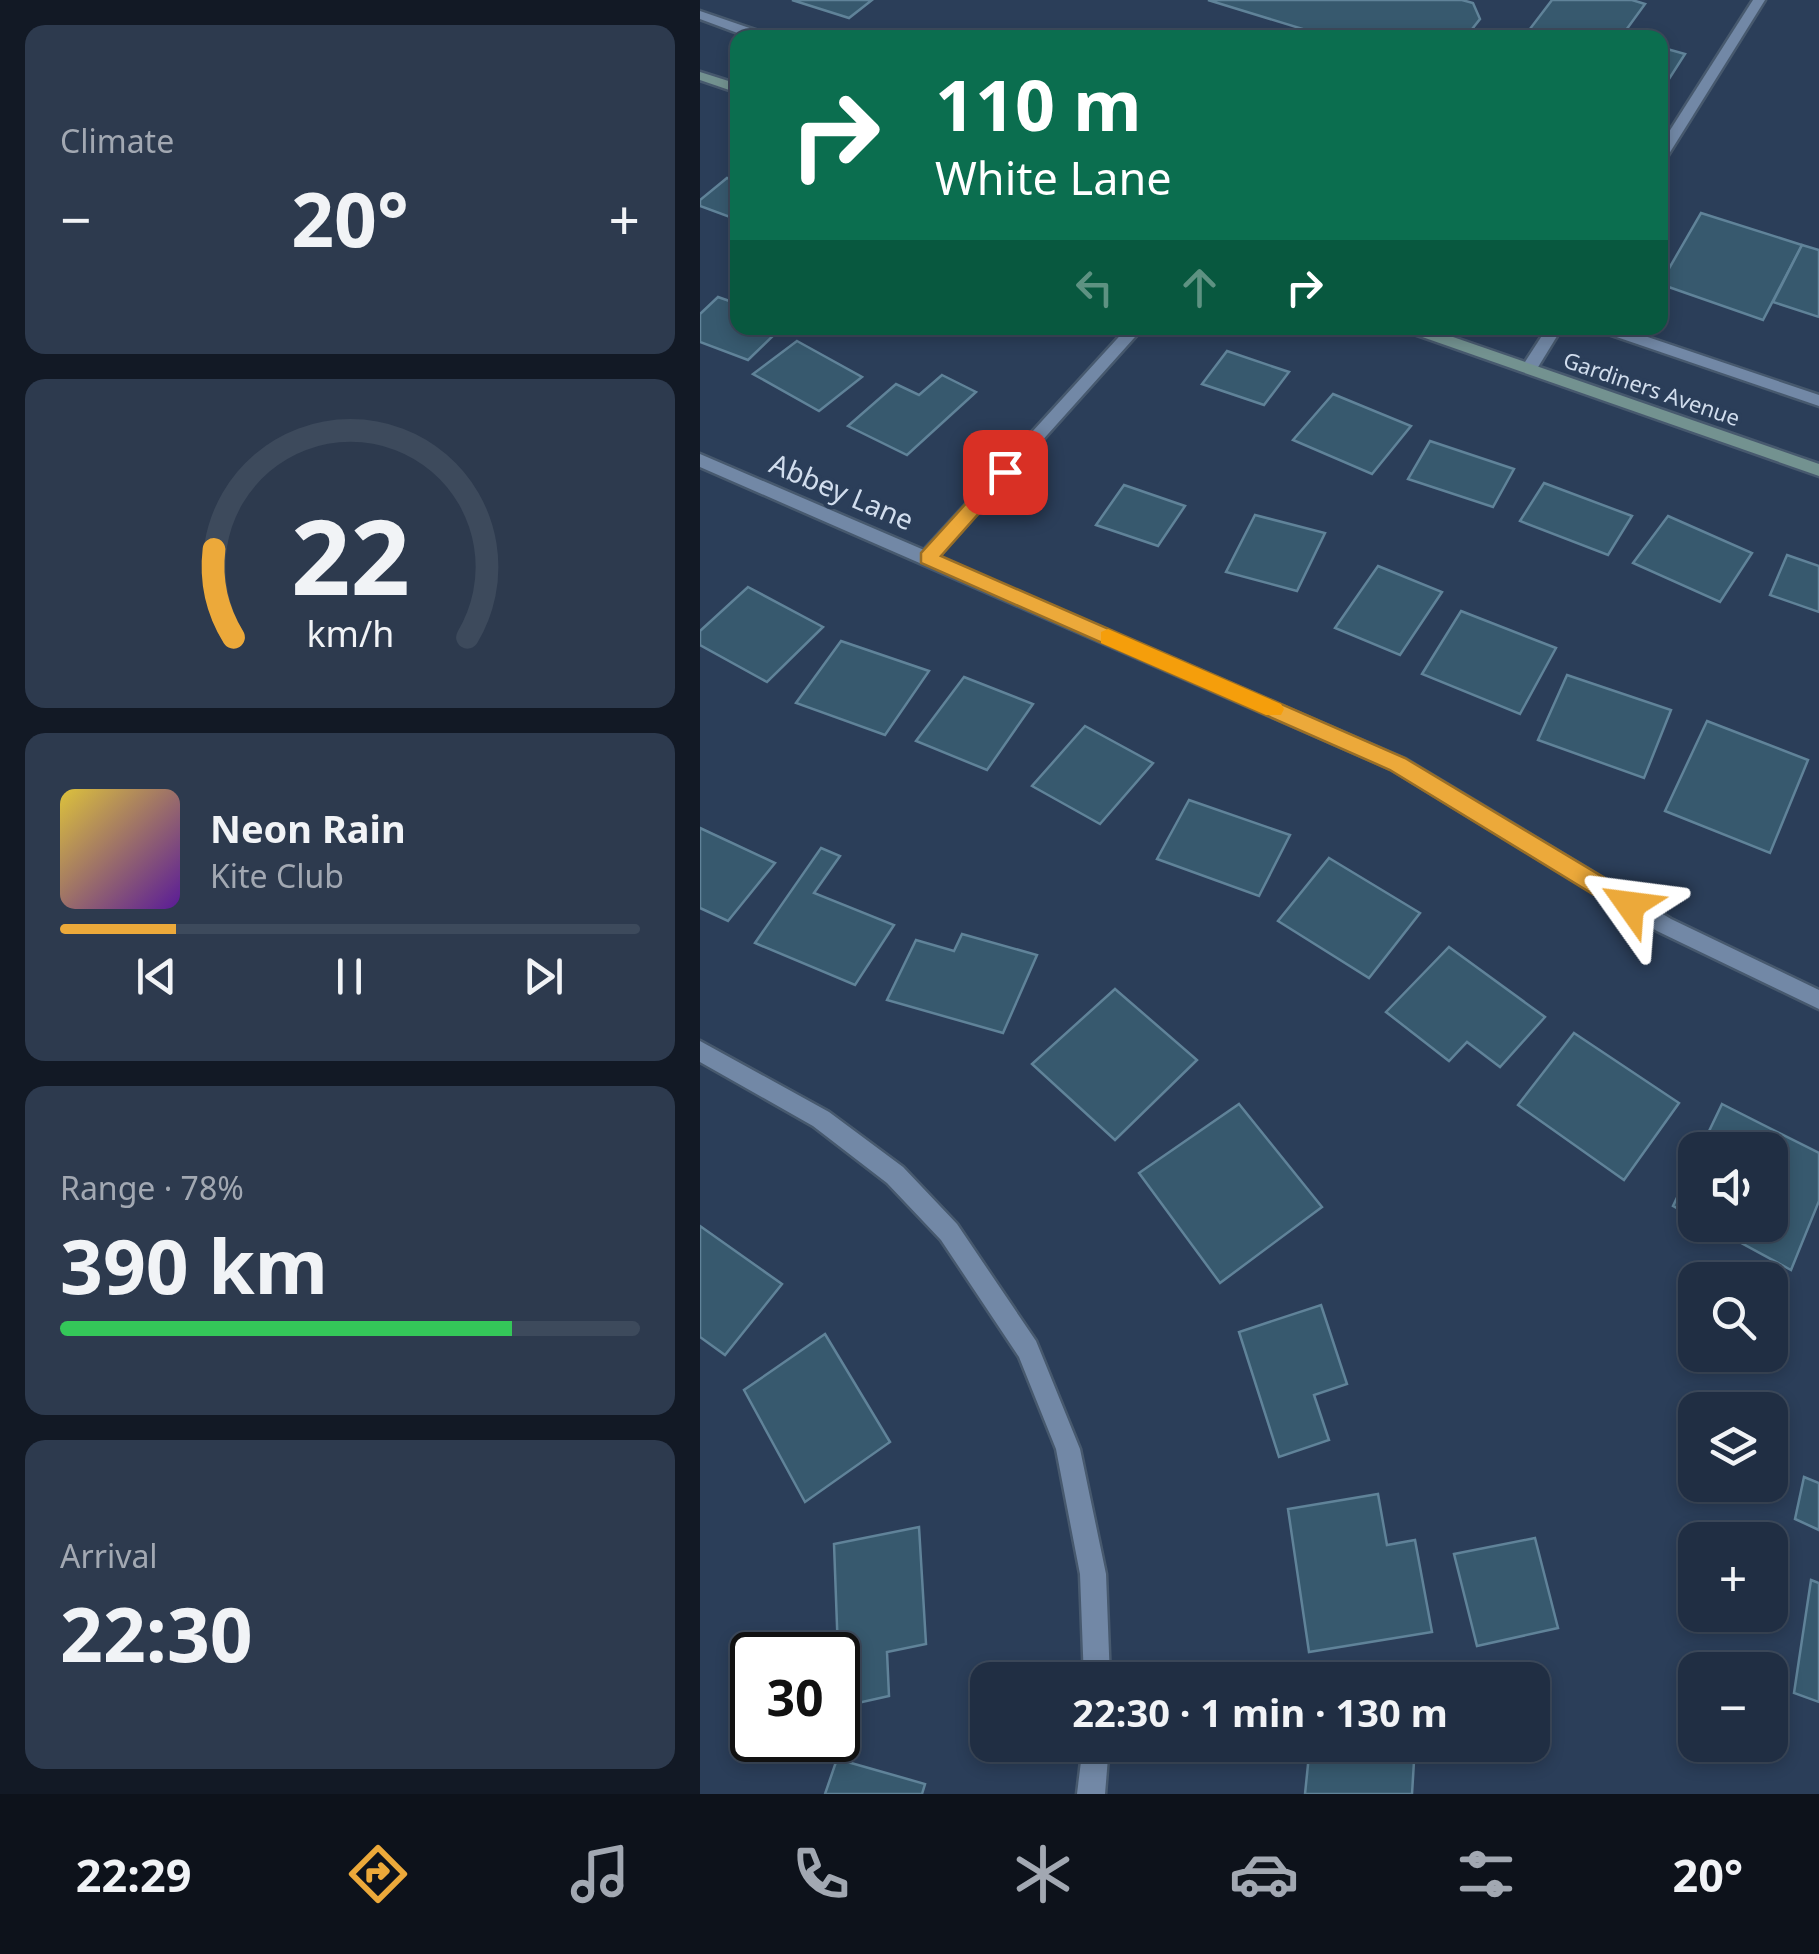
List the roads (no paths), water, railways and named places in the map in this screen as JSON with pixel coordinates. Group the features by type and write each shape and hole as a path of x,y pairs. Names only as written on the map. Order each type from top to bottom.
{"main road":[{"path":"700,76 730,86"},
{"name":"Gardiners Avenue","path":"1434,335 1819,470"}],"street":[{"path":"1668,144 1759,0"},
{"path":"700,15 742,30"},
{"path":"928,558 1129,335"},
{"path":"1529,368 1550,335"},
{"name":"Gardiners Avenue","path":"1627,335 1819,401"},
{"name":"Abbey Lane","path":"700,460 1398,764 1664,925 1819,1000"},
{"path":"700,1051 821,1119 895,1175 950,1232 1028,1349 1068,1448 1093,1574 1096,1662"},
{"path":"1090,1794 1094,1762"}]}
